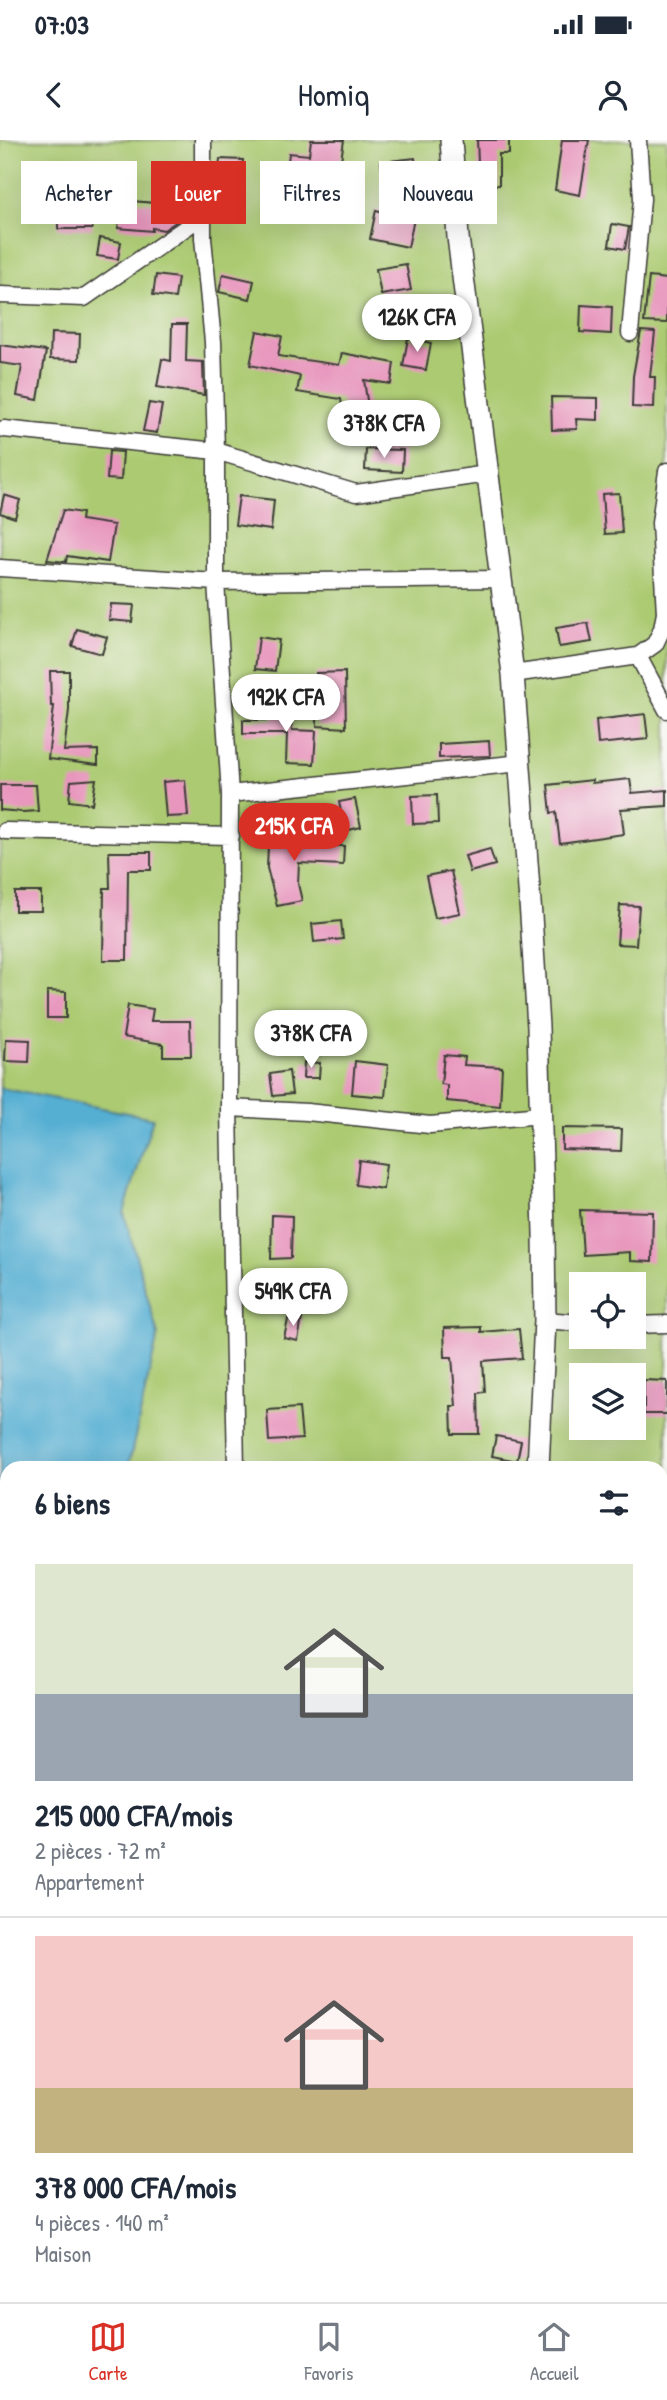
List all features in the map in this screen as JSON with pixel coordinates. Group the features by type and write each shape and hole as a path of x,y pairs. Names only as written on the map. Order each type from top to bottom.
{"main road":[{"path":"451,140 458,236 513,674 538,1027 545,1320 538,1461"}],"street":[{"path":"204,140 204,161"},
{"path":"630,333 642,199 638,140"},
{"path":"0,295 84,298 191,224"},
{"path":"204,224 213,342 216,582 230,794 229,1108 236,1461"},
{"path":"4,429 216,451 356,493 487,474"},
{"path":"513,674 638,656 655,644 665,613 660,523 667,471"},
{"path":"0,568 216,582 500,579"},
{"path":"638,656 667,710"},
{"path":"230,794 520,763"},
{"path":"5,831 231,836"},
{"path":"229,1108 307,1112 430,1125 541,1115"},
{"path":"545,1320 569,1321"},
{"path":"646,1325 667,1324"}],"green space":[{"path":"0,140 667,140 667,1461 0,1461"}],"water":[{"path":"0,1088 153,1118 124,1213 158,1335 130,1461 0,1461"}],"building":[{"path":"311,140 344,140 341,160 354,161 288,161 289,153 309,155"},
{"path":"477,140 509,140 509,154 499,154 499,185 497,161 478,161"},
{"path":"562,140 589,140 580,195 555,190"},
{"path":"415,158 415,161 390,161"},
{"path":"220,159 243,160 243,161"},
{"path":"137,201 151,203 151,224 173,224 164,230 152,228 152,231 118,228 118,224 137,224"},
{"path":"376,210 379,211 379,224 413,224 408,247 370,239"},
{"path":"58,224 92,224 92,229 58,229"},
{"path":"612,224 629,227 625,249 609,246"},
{"path":"100,238 121,242 118,259 97,256"},
{"path":"406,264 411,290 381,295 376,269"},
{"path":"223,274 254,281 250,299 219,292"},
{"path":"156,275 178,278 175,298 153,295"},
{"path":"649,277 667,279 667,323 644,322"},
{"path":"581,305 612,307 611,334 580,332"},
{"path":"172,324 187,324 186,361 203,362 204,395 157,387 162,359 171,361"},
{"path":"257,331 282,336 278,356 339,365 342,353 394,363 391,384 364,380 370,421 401,406 409,423 366,443 366,437 347,440 341,399 297,392 300,376 250,365"},
{"path":"641,331 655,332 650,377 655,377 654,408 632,407 633,376"},
{"path":"51,333 80,334 79,360 50,359"},
{"path":"408,338 431,343 426,370 403,366"},
{"path":"0,345 46,351 38,400 17,396 22,366 0,363"},
{"path":"551,397 598,398 598,420 576,419 577,429 552,430"},
{"path":"149,403 162,405 157,433 143,431"},
{"path":"366,449 403,450 402,472 365,470"},
{"path":"109,451 123,452 121,480 107,479"},
{"path":"619,493 622,533 605,534 602,494"},
{"path":"4,495 20,500 15,518 0,513"},
{"path":"239,496 274,500 271,530 235,525"},
{"path":"63,510 82,513 81,520 114,525 108,562 67,556 66,562 47,560"},
{"path":"111,604 134,605 132,622 109,620"},
{"path":"588,623 592,642 559,647 556,628"},
{"path":"77,629 107,637 102,654 72,646"},
{"path":"259,637 279,640 275,671 255,669"},
{"path":"50,671 69,671 69,710 64,751 98,750 98,765 48,759 54,706 51,706"},
{"path":"345,672 346,728 317,726 316,673"},
{"path":"290,700 292,730 316,731 314,764 286,763 287,734 243,734 243,720 274,720 273,701"},
{"path":"645,714 648,739 598,744 596,720"},
{"path":"489,741 490,756 439,758 439,744"},
{"path":"96,779 92,804 69,801 71,781"},
{"path":"630,779 632,793 667,790 667,806 621,809 624,834 560,843 556,812 551,813 548,785"},
{"path":"185,780 188,816 166,817 163,782"},
{"path":"0,785 36,785 38,811 0,810"},
{"path":"437,795 438,823 413,824 412,796"},
{"path":"355,799 361,827 345,831 339,802"},
{"path":"263,831 296,833 295,844 344,846 343,865 299,863 298,884 302,901 277,906 267,868 268,845 262,844"},
{"path":"490,849 495,865 470,872 465,856"},
{"path":"109,852 151,852 151,870 128,870 127,960 103,960 104,888 110,888"},
{"path":"451,871 460,913 435,918 426,876"},
{"path":"15,892 41,892 41,911 15,911"},
{"path":"620,905 639,906 636,945 617,944"},
{"path":"341,921 343,939 314,942 312,924"},
{"path":"47,991 66,992 66,1018 47,1018"},
{"path":"128,1005 153,1009 151,1021 190,1021 191,1056 163,1056 163,1044 123,1037"},
{"path":"317,1018 337,1022 333,1044 313,1041"},
{"path":"6,1039 30,1040 29,1062 5,1061"},
{"path":"444,1055 465,1057 464,1065 502,1067 500,1106 447,1101 447,1085 441,1084"},
{"path":"355,1061 388,1065 385,1097 352,1094"},
{"path":"304,1062 320,1063 319,1078 303,1078"},
{"path":"289,1071 292,1094 273,1096 270,1074"},
{"path":"562,1128 622,1129 621,1151 562,1149"},
{"path":"359,1160 386,1164 383,1189 356,1185"},
{"path":"580,1210 653,1212 652,1262 630,1261 630,1252 583,1255"},
{"path":"272,1215 292,1216 291,1258 271,1259"},
{"path":"273,1285 302,1286 301,1303 272,1301"},
{"path":"289,1315 302,1318 298,1341 284,1338"},
{"path":"481,1327 481,1332 519,1329 522,1358 483,1361 485,1392 478,1393 479,1434 452,1434 451,1406 456,1406 452,1357 445,1357 444,1328"},
{"path":"646,1380 667,1381 667,1414 646,1414"},
{"path":"299,1408 302,1439 269,1441 267,1410"},
{"path":"496,1436 521,1441 517,1461 492,1456"}]}
